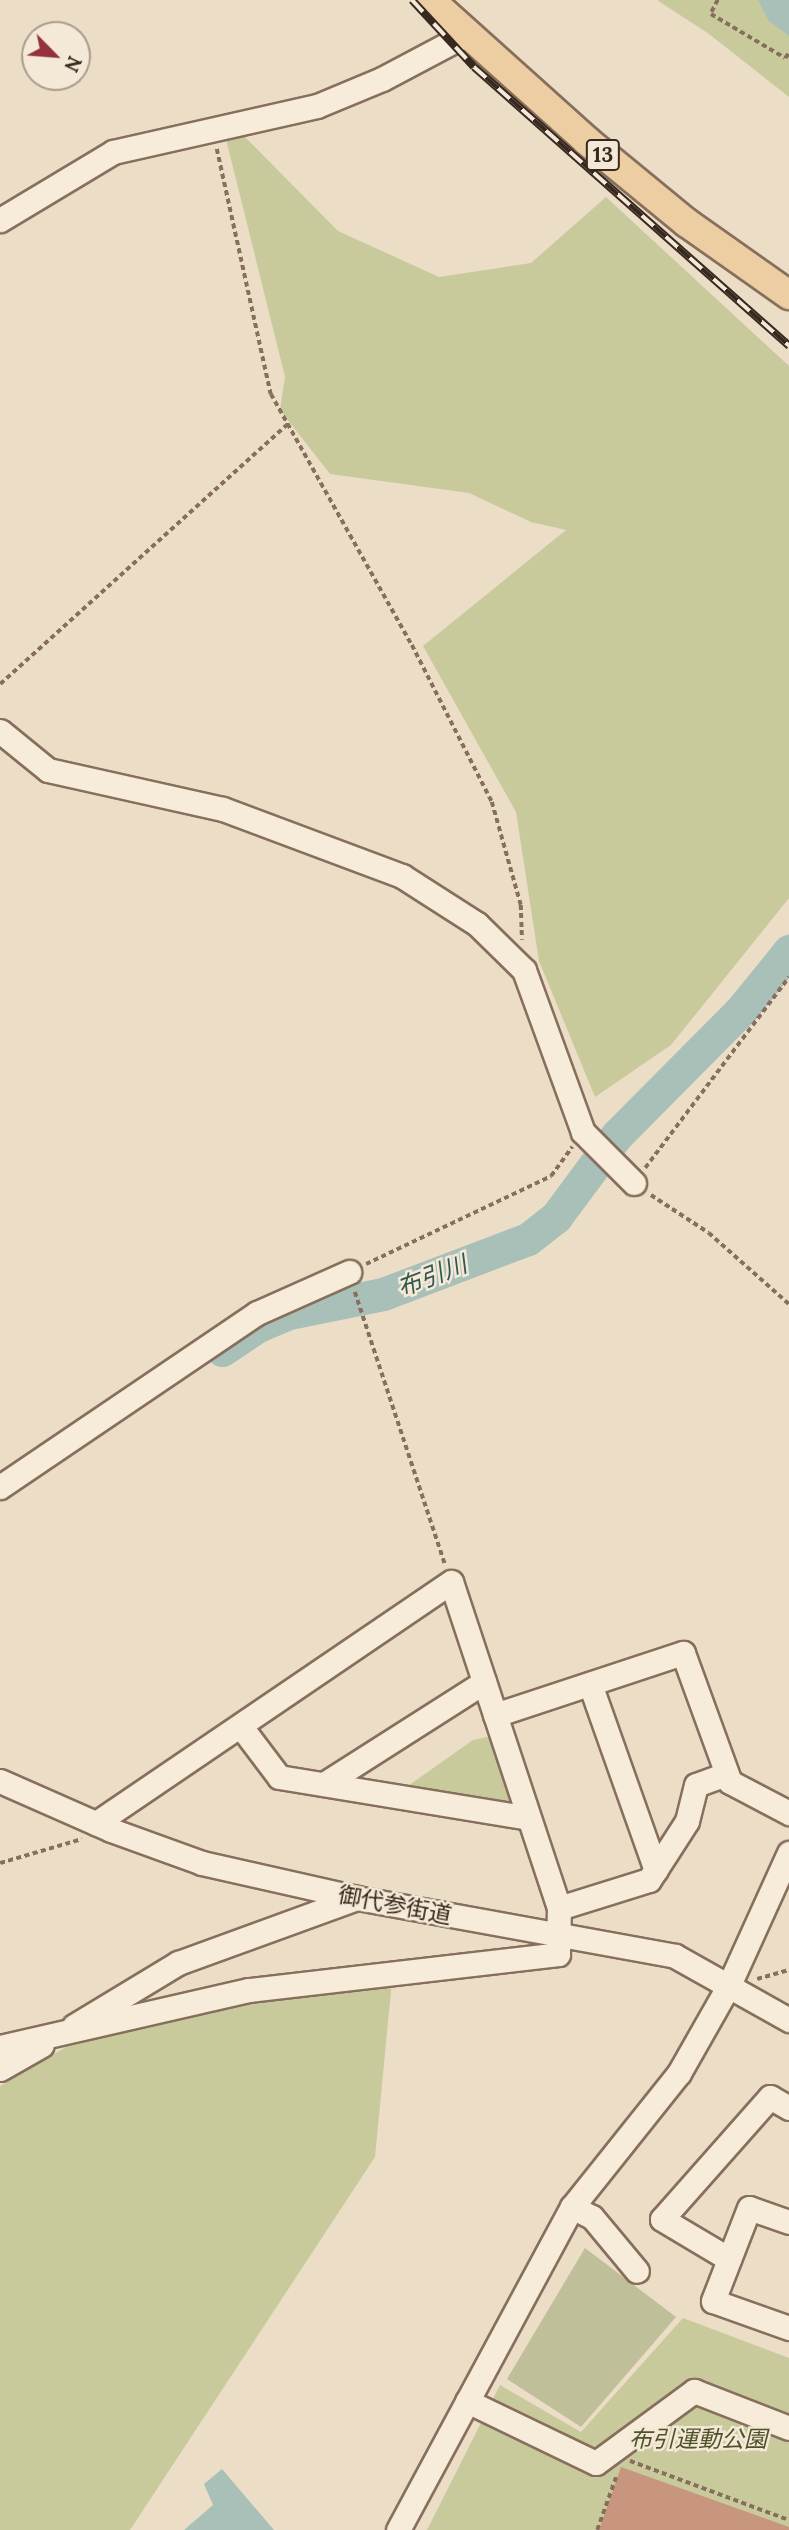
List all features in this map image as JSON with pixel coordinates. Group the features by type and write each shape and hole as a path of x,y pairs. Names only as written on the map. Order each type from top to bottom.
{"main road":[{"name":"13","path":"430,0 466,35 687,223 789,295"}],"street":[{"path":"0,220 113,152 317,106 382,79 466,35"},
{"path":"0,731 48,770 223,809 402,876 477,924 524,970 587,1136 626,1176"},
{"path":"0,1487 257,1313 349,1272"},
{"path":"0,2047 55,2038 248,1990 558,1954 561,1936 559,1909 451,1582 104,1827"},
{"path":"495,1716 683,1653 730,1782 789,1813"},
{"path":"324,1784 484,1682"},
{"path":"590,1684 656,1870"},
{"path":"242,1728 279,1777 529,1818"},
{"path":"559,1909 649,1880 687,1821 696,1785 726,1774"},
{"name":"御代参街道","path":"0,1781 104,1827 202,1863 357,1898 675,1956 789,2020"},
{"path":"398,2530 572,2207 656,2106 729,1985 789,1853"},
{"path":"0,2069 178,1963 357,1898"},
{"path":"729,2259 662,2219 770,2097 789,2108"},
{"path":"572,2207 593,2217 637,2271"},
{"path":"789,2222 749,2208 713,2301 789,2329"},
{"path":"467,2401 596,2463 694,2391 789,2428"}],"path":[{"path":"718,0 711,14 785,58 789,53"},
{"path":"212,128 271,394 412,645 492,802 521,905 524,970"},
{"path":"0,684 289,424"},
{"path":"789,977 626,1176 709,1233 789,1304"},
{"path":"451,1582 349,1272 551,1176 587,1136"},
{"path":"0,1863 104,1827"},
{"path":"757,1979 789,1970"},
{"path":"623,2458 789,2521"},
{"path":"597,2530 618,2470"}],"green space":[{"path":"657,0 789,0 789,97 709,34"},
{"path":"225,135 245,137 338,231 439,277 531,263 606,197 789,366 789,898 671,1045 595,1097 539,961 516,812 423,646 566,530 531,522 469,493 330,474 280,410 285,377"},
{"path":"492,1736 515,1800 499,1804 405,1788 473,1740"},
{"path":"392,1981 375,2157 130,2530 0,2530 0,2086 66,2047 247,1999"},
{"path":"585,2248 676,2317 581,2427 507,2379"},
{"name":"布引運動公園","path":"683,2318 789,2358 789,2530 427,2530 500,2385 581,2432"}],"shaded area":[{"path":"758,0 789,0 789,36 769,21"},
{"path":"222,2469 274,2530 184,2530 213,2505 204,2484"}],"building":[{"path":"621,2467 789,2527 789,2530 599,2530"}],"waterway":[{"name":"布引川","path":"222,1350 258,1326 289,1313 383,1294 528,1239 556,1217 617,1135 742,1009 789,951"}],"railway":[{"path":"412,0 474,67 789,346"}]}
